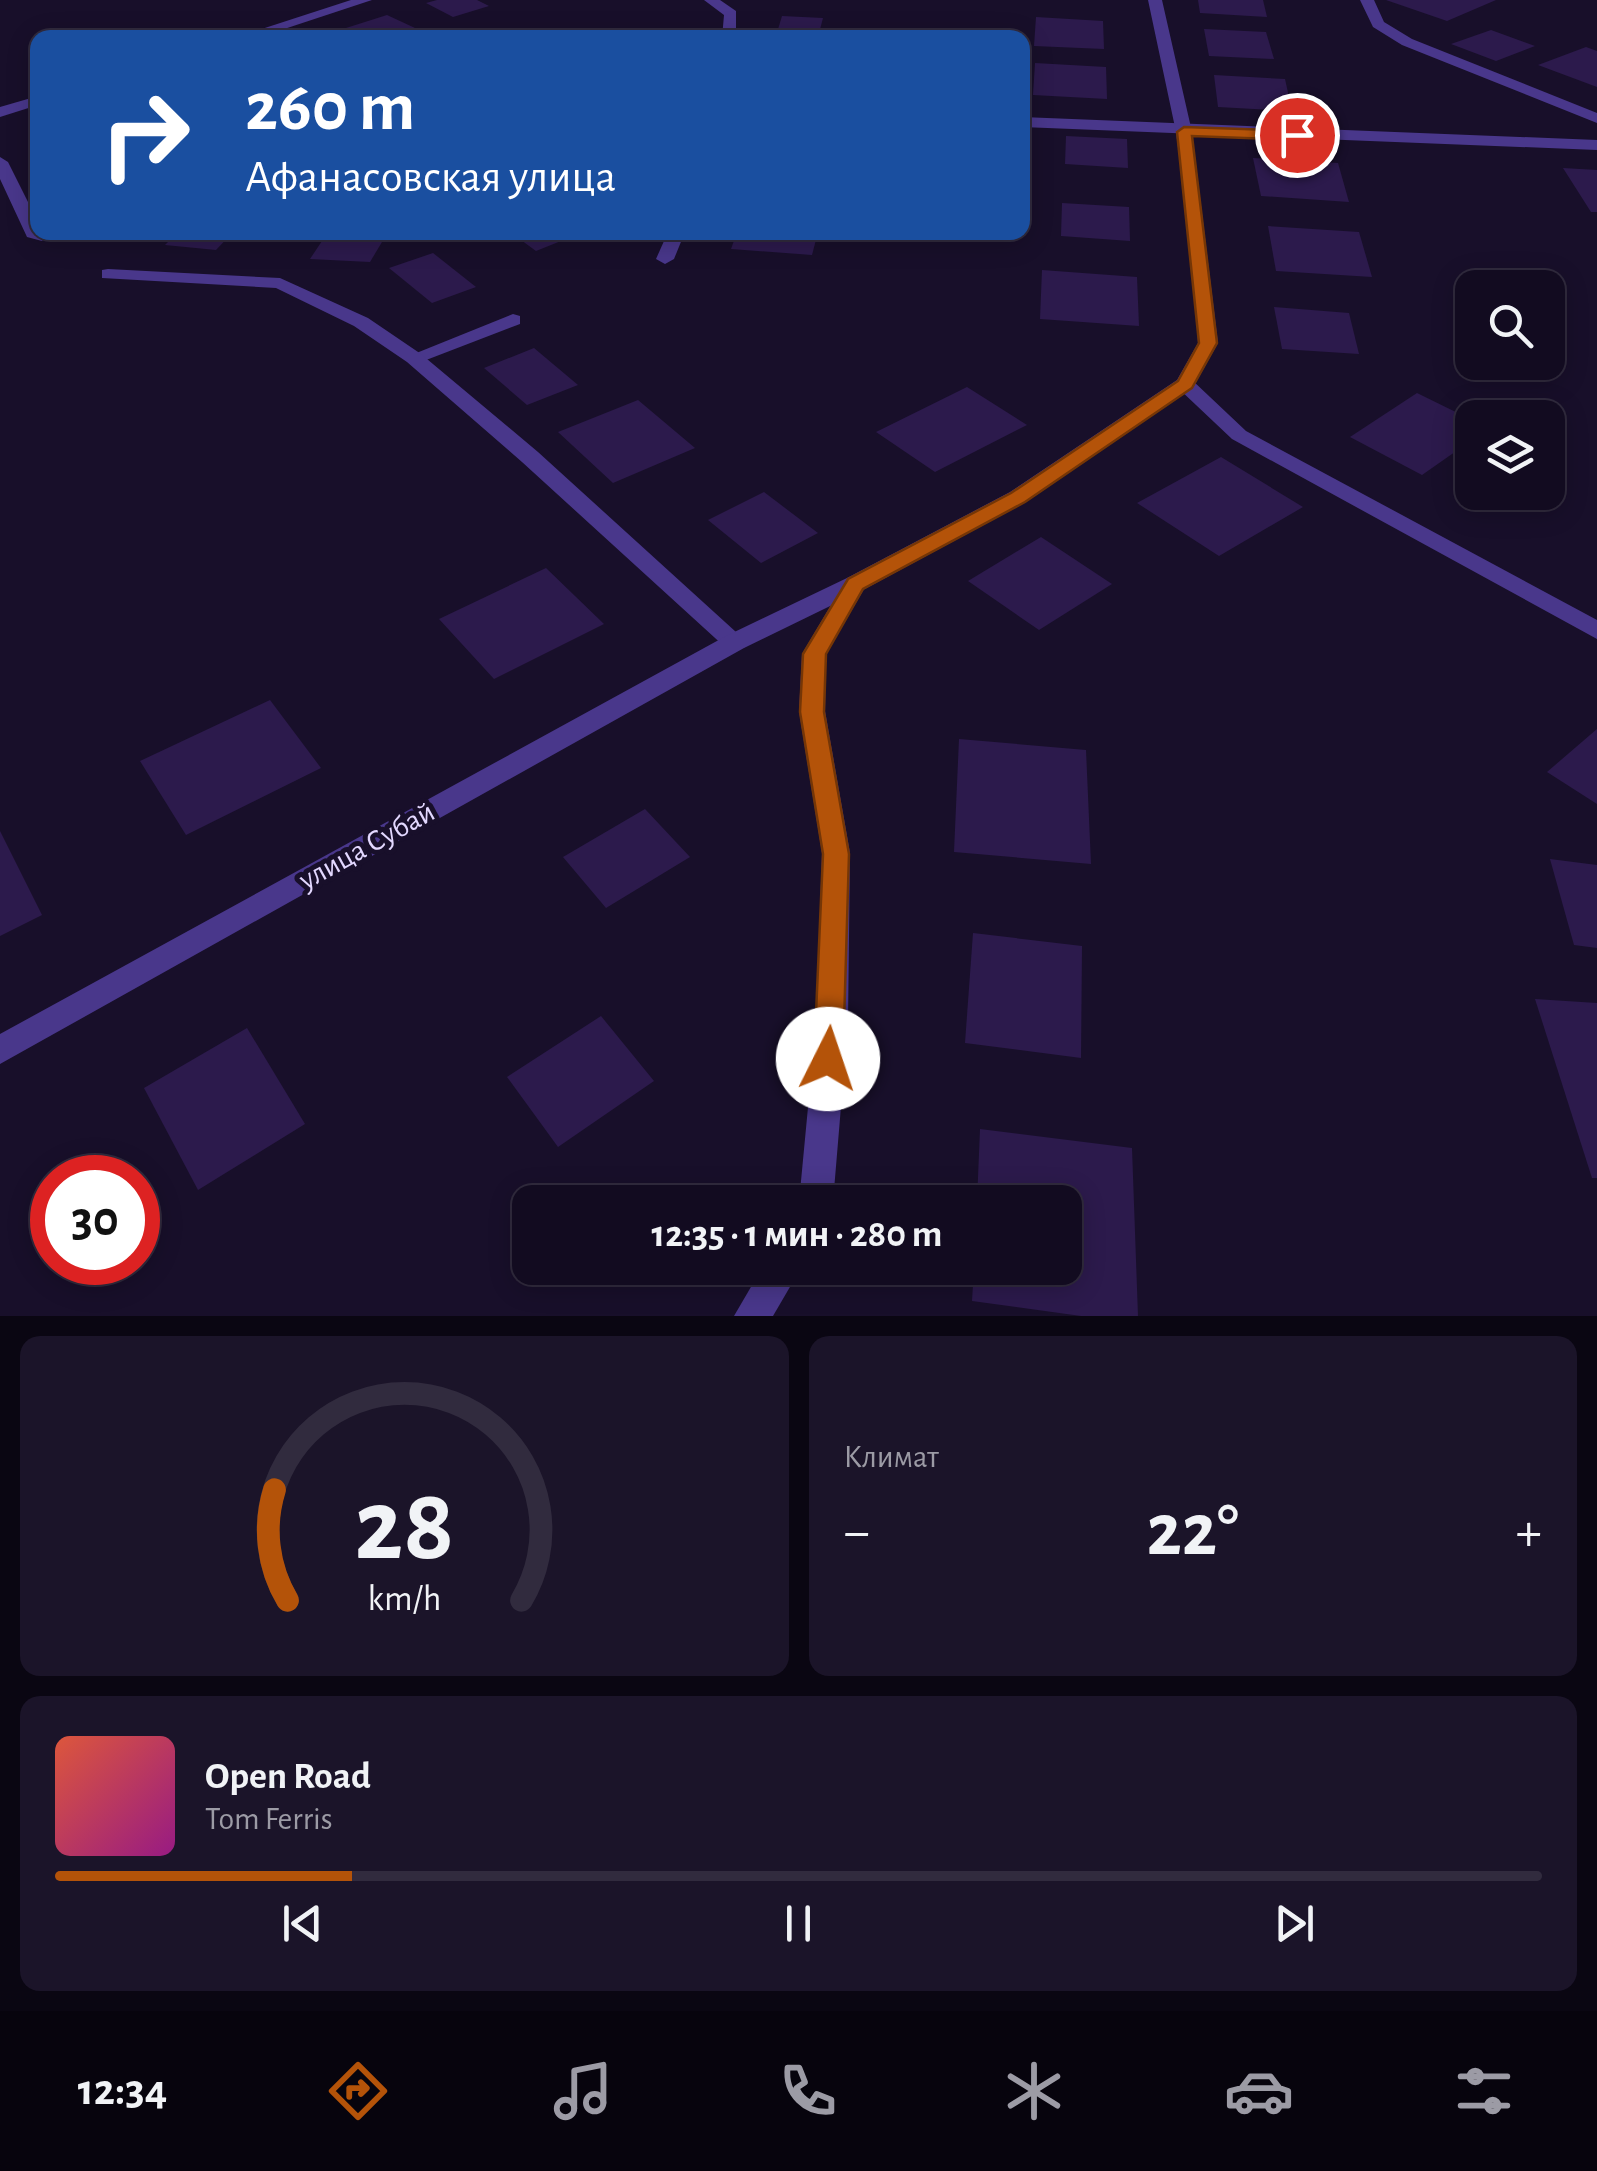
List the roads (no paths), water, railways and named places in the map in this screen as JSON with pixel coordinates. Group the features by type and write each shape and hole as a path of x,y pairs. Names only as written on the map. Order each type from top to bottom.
{"street":[{"path":"266,30 365,0"},
{"path":"711,0 730,14 729,30"},
{"name":"улица Субай","path":"0,1050 735,642 1018,498 1185,384 1208,343 1184,132 1154,0"},
{"path":"1366,0 1378,24 1407,42 1597,118"},
{"path":"0,112 30,103"},
{"path":"1030,122 1184,132 1597,145"},
{"path":"0,162 30,224"},
{"path":"665,258 673,240"},
{"path":"108,274 280,283 361,322 414,358 735,642"},
{"path":"414,358 513,320"},
{"path":"1185,384 1239,435 1597,631"},
{"path":"818,1185 832,1023 836,854 812,712 814,654 855,584"},
{"path":"752,1316 772,1285"}]}
